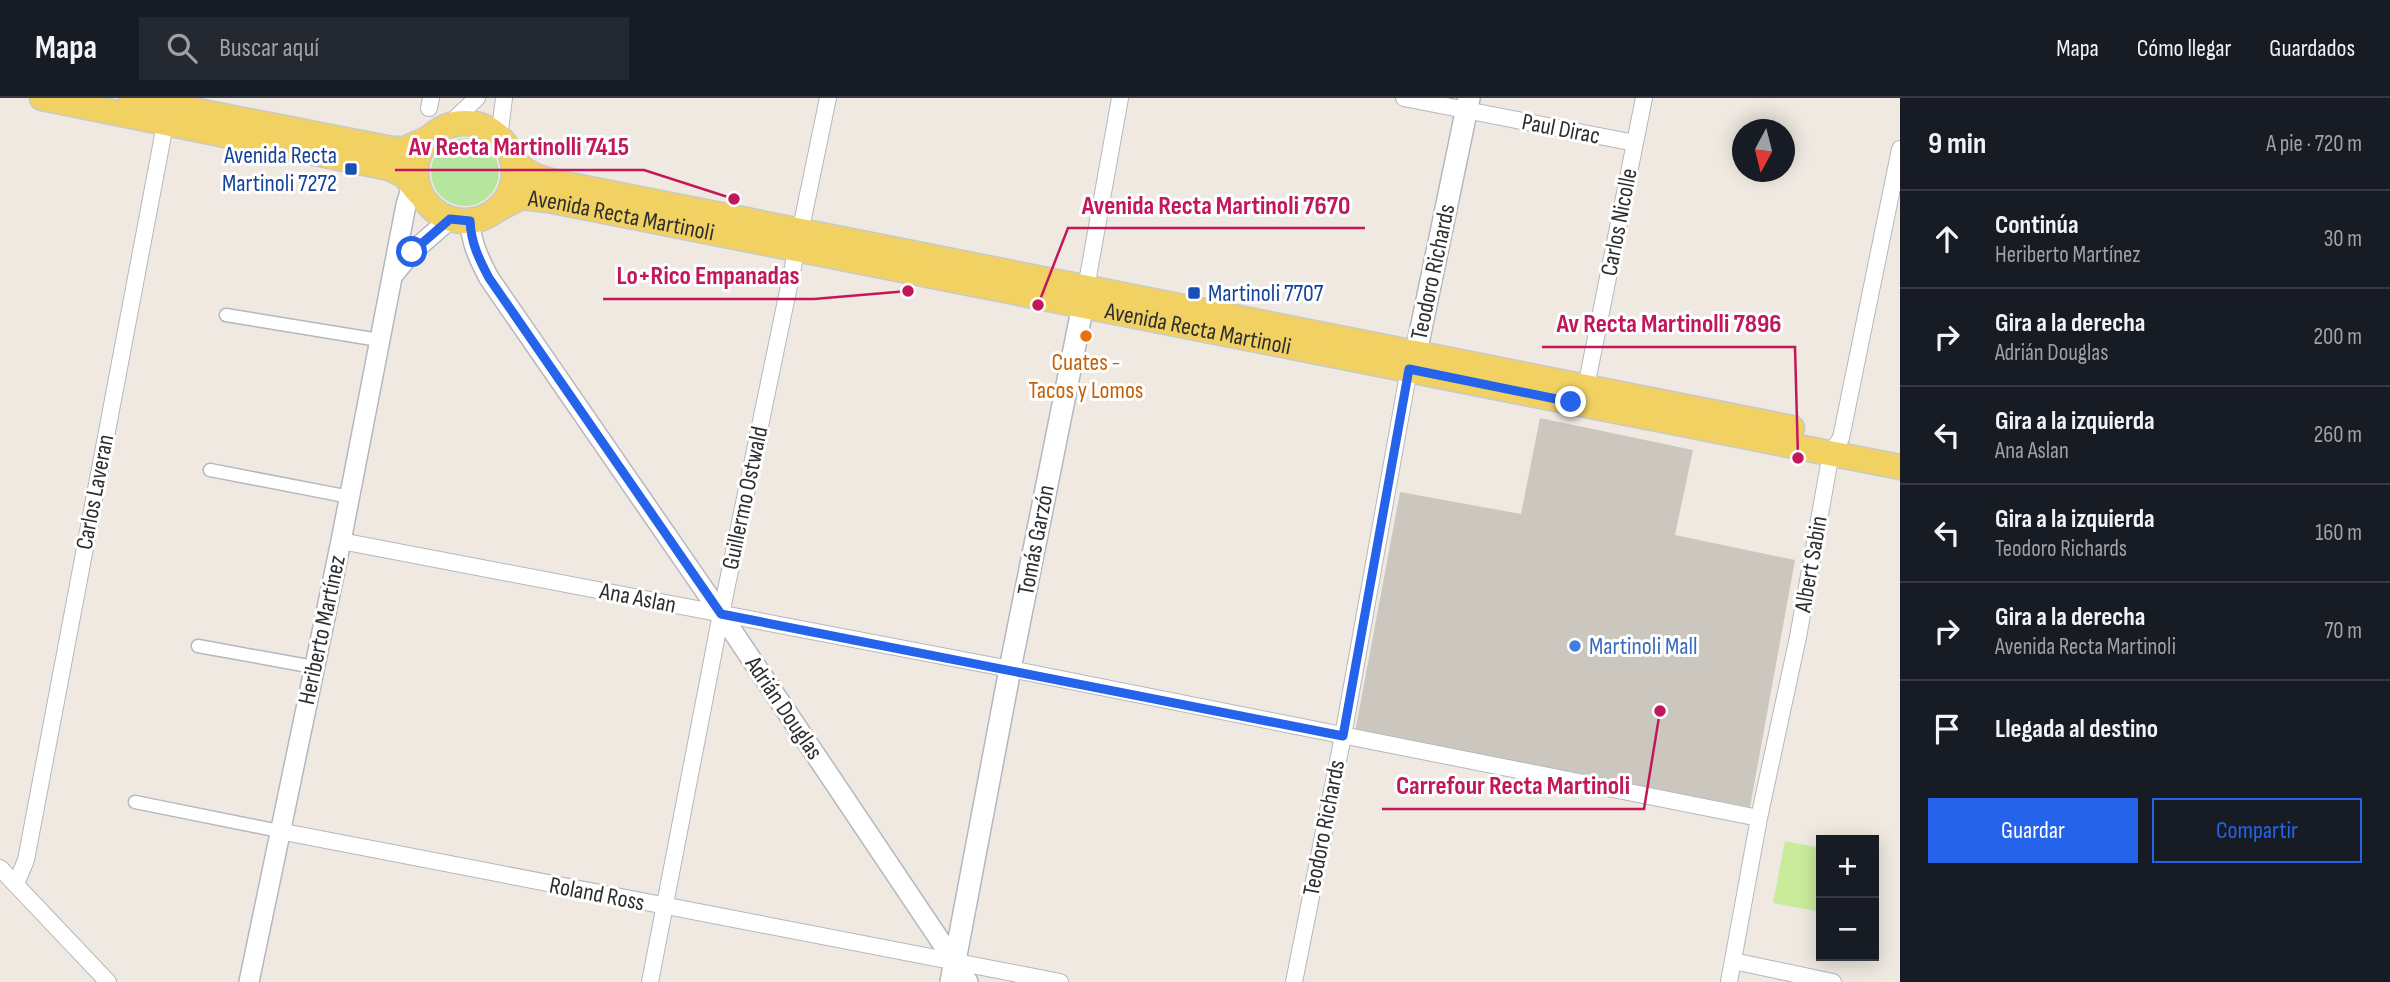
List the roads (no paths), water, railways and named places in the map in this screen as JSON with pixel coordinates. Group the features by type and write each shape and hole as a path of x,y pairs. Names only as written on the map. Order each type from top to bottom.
{"main road":[{"path":"42,98 168,109 392,149 405,149 437,133 468,123 479,126 505,146 514,177 511,190 498,209 489,215 460,220 432,209 416,184 389,168 168,109 131,98"},
{"name":"Teodoro Richards","path":"1413,361 1467,104"},
{"path":"416,184 419,153 437,133"},
{"name":"Avenida Recta Martinoli","path":"505,146 527,173 799,241"},
{"name":"Avenida Recta Martinoli","path":"498,209 513,199 530,197 799,241 1836,446 1900,450"},
{"name":"Tomás Garzón","path":"953,972 1084,297"},
{"name":"Avenida Recta Martinoli","path":"1413,361 1586,387 1836,446 1900,467"}],"street":[{"path":"437,133 477,98"},
{"path":"504,98 505,146"},
{"name":"Guillermo Ostwald","path":"650,982 721,614 828,98"},
{"name":"Tomás Garzón","path":"1084,297 1120,98"},
{"name":"Paul Dirac","path":"1404,98 1467,104 1635,144"},
{"name":"Carlos Nicolle","path":"1586,387 1644,98"},
{"name":"Carlos Laveran","path":"16,884 26,860 168,109"},
{"name":"Albert Sabin","path":"1729,982 1759,818 1900,149"},
{"name":"Heriberto Martínez","path":"249,982 341,541 391,278 416,184"},
{"name":"Heriberto Martínez","path":"391,278 412,252 460,220"},
{"name":"Adrián Douglas","path":"460,220 471,236 489,278 721,614 953,972 968,982"},
{"path":"226,315 379,340"},
{"name":"Teodoro Richards","path":"1294,982 1413,361"},
{"path":"210,470 350,496"},
{"name":"Ana Aslan","path":"341,541 1010,669 1759,818"},
{"path":"198,646 314,667"},
{"name":"Roland Ross","path":"135,802 666,907 953,972 1060,982"},
{"path":"0,868 108,982"},
{"path":"1733,961 1833,982"}],"place":[{"name":"Avenida Recta Martinoli 7272","path":"351,169"},
{"name":"Av Recta Martinolli 7415","path":"734,199"},
{"name":"Lo+Rico Empanadas","path":"908,291"},
{"name":"Martinoli 7707","path":"1194,293"},
{"name":"Avenida Recta Martinoli 7670","path":"1038,305"},
{"name":"Cuates - Tacos y Lomos","path":"1086,336"},
{"name":"Av Recta Martinolli 7896","path":"1798,458"},
{"name":"Martinoli Mall","path":"1575,646"},
{"name":"Carrefour Recta Martinoli","path":"1660,711"}]}
